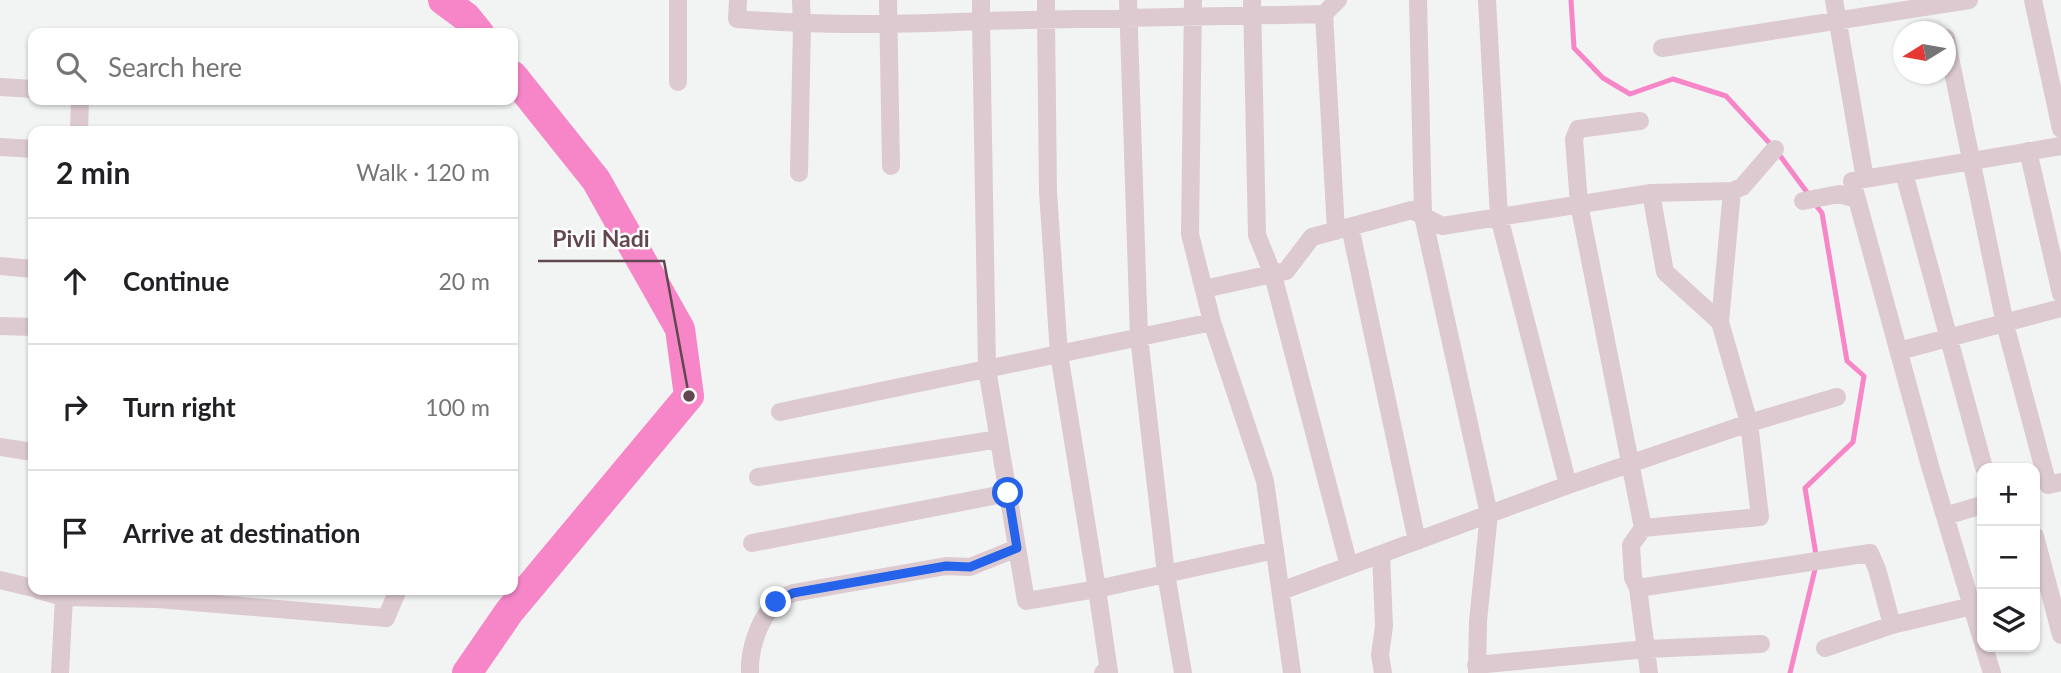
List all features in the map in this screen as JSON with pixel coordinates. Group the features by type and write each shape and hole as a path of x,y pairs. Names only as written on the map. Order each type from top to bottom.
{"street":[{"path":"678,0 678,82"},
{"path":"738,0 737,19 802,24 888,26 981,21 1128,19 1192,9 1252,8 1324,15"},
{"path":"799,173 801,0"},
{"path":"888,0 891,166"},
{"path":"981,0 987,369 1026,601 1097,589 1275,550"},
{"path":"1046,0 1048,192 1059,354 1109,673 1103,673"},
{"path":"1128,0 1139,337 1166,574 1183,673"},
{"path":"1338,0 1324,15 1343,229 1417,541"},
{"path":"1418,0 1423,216 1489,514 1478,621 1477,669 1647,649 1761,644"},
{"path":"1487,0 1499,217 1568,485"},
{"path":"1834,0 1866,179"},
{"path":"1662,48 1969,0"},
{"path":"2033,0 2061,129"},
{"path":"1938,6 1941,21"},
{"path":"1252,8 1257,235 1273,275 1349,566"},
{"path":"1192,9 1190,234 1212,322 1265,481 1292,673"},
{"path":"1955,84 2005,324 2048,486"},
{"path":"0,87 28,89"},
{"path":"79,126 80,105"},
{"path":"1640,121 1578,129 1574,139 1579,204 1643,528 1631,545 1633,578 1638,588 1649,673"},
{"path":"1977,623 1852,181 2061,146"},
{"path":"0,148 28,149"},
{"path":"1204,289 1286,271 1312,237 1412,210 1442,226 1651,193 1732,191 1742,187 1775,149"},
{"path":"2028,151 2061,294"},
{"path":"1904,173 1983,463"},
{"path":"1643,528 1760,517 1749,423 1720,322 1732,191"},
{"path":"1651,193 1665,272 1720,322"},
{"path":"1803,201 1839,194 1857,199"},
{"path":"0,266 28,269"},
{"path":"1899,351 2061,308"},
{"path":"780,412 1212,322"},
{"path":"0,326 28,327"},
{"path":"1281,591 1568,485 1749,423 1837,397"},
{"path":"758,478 999,439"},
{"path":"0,447 28,451"},
{"path":"752,543 1008,493"},
{"path":"1945,516 1977,506"},
{"path":"750,673 749,659 762,620 776,602 793,593 946,566 970,567 1017,548"},
{"path":"1638,588 1870,553 1892,625"},
{"path":"2040,553 2059,617 2061,635"},
{"path":"1381,554 1384,626 1380,655 1383,673"},
{"path":"0,580 28,587"},
{"path":"57,595 157,599 176,596 386,618 396,595"},
{"path":"61,673 64,597"},
{"path":"1825,648 1892,625 1972,606"},
{"path":"1986,652 1992,673"}],"waterway":[{"path":"443,0 466,17 475,28"},
{"path":"1571,0 1574,48 1603,78 1630,94 1673,79 1726,96 1775,149 1809,195"},
{"path":"467,673 509,612 689,396 680,329 596,180 518,82"},
{"path":"1790,673 1817,561 1805,488 1853,442 1864,376 1847,361 1822,213 1814,203"}],"place":[{"name":"Pivli Nadi","path":"689,396"}],"route":[{"path":"776,602 793,593 946,566 970,567 1017,548 1008,493"}]}
